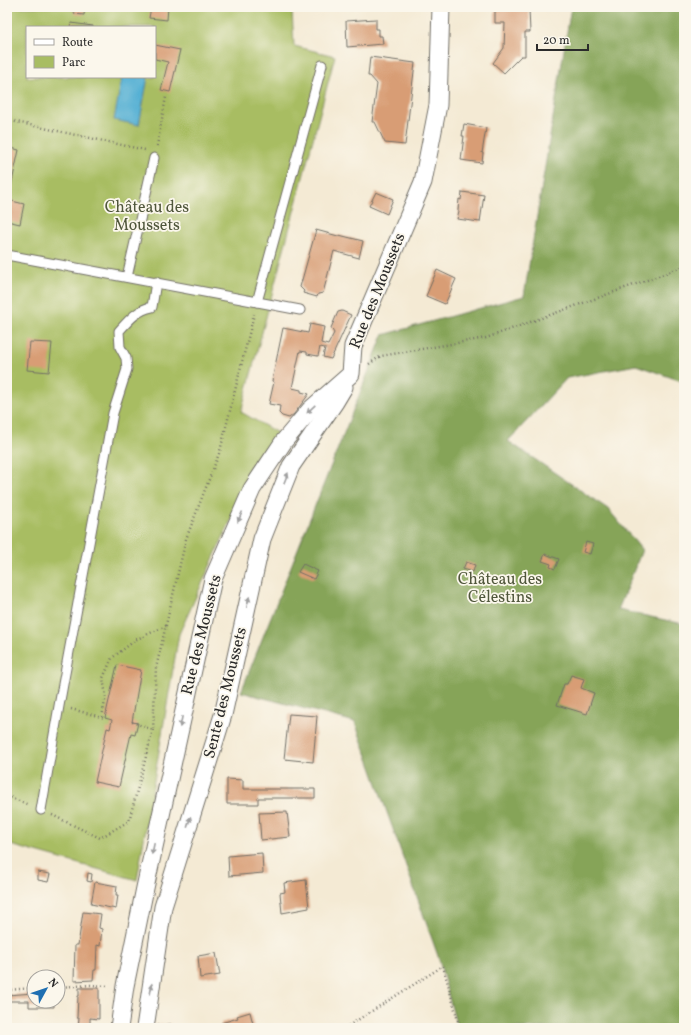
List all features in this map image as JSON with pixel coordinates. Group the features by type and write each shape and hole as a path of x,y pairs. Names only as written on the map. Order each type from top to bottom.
{"street":[{"name":"Rue des Moussets","path":"119,1028 125,986 145,888 213,579 252,490 284,441 310,410 351,374 353,346 423,182 438,106 441,7"},
{"name":"Sente des Moussets","path":"145,1028 163,907 223,715 262,539 291,466 335,402 351,374"}],"lane":[{"path":"257,302 322,66"},
{"path":"127,277 155,155"},
{"path":"7,254 300,310"},
{"path":"41,810 113,414 127,369 126,358 120,347 119,331 132,316 152,307 156,282"}],"path":[{"path":"7,120 155,155 166,97"},
{"path":"351,374 381,356 486,338 684,266"},
{"path":"7,796 41,810 100,838 129,821 153,730 156,668 186,539 220,452 257,302"},
{"path":"59,706 104,718 106,696 103,678 112,658 138,639 166,626"},
{"path":"132,722 153,730"},
{"path":"345,1028 443,966 460,1028"},
{"path":"66,986 89,985 125,986"},
{"path":"7,990 26,989"}],"green space":[{"name":"Château des Moussets","path":"7,7 282,7 292,11 294,46 335,56 241,412 281,435 236,509 179,634 137,880 7,844"},
{"name":"Château des Célestins","path":"571,7 684,7 684,382 636,365 567,378 508,441 608,509 642,550 618,610 684,624 684,1028 457,1028 438,956 355,722 241,692 383,335 524,296"}],"water":[{"path":"122,78 148,78 139,125 114,120"}],"building":[{"path":"75,7 85,7 84,15 74,14"},
{"path":"151,7 168,7 167,20 149,18"},
{"path":"495,9 529,9 530,32 525,32 525,56 521,56 504,73 493,63 504,48 505,23 495,23"},
{"path":"376,19 376,29 379,29 379,36 382,36 383,44 347,47 346,21"},
{"path":"71,23 93,26 70,26"},
{"path":"156,45 180,50 170,92 161,90 168,62 156,59"},
{"path":"370,57 415,63 405,145 385,143 375,122 372,122 377,84 370,76 368,76"},
{"path":"464,124 486,128 482,163 461,160"},
{"path":"7,147 19,150 8,200 24,204 20,224 7,221"},
{"path":"376,192 393,199 387,214 369,206"},
{"path":"462,192 484,195 480,222 457,219 459,199 461,200"},
{"path":"316,230 363,241 359,258 334,251 323,293 318,294 317,297 303,293 304,291 300,287"},
{"path":"437,270 456,279 445,304 426,296"},
{"path":"342,311 351,315 331,359 323,357 325,348 320,347 318,356 300,351 292,388 309,394 294,414 289,418 282,416 279,413 280,406 269,404 274,382 272,381 283,328 308,333 310,324 324,327 321,343 328,345 334,333 331,328 338,312"},
{"path":"30,342 52,343 49,372 27,370"},
{"path":"586,542 593,544 590,554 583,552"},
{"path":"545,554 559,559 555,569 550,567 551,564 542,561"},
{"path":"466,562 475,565 473,572 463,569"},
{"path":"303,564 318,571 314,579 298,572"},
{"path":"117,665 141,670 132,722 138,723 135,735 131,734 119,787 95,782 107,728 110,729 112,720 105,718"},
{"path":"571,675 584,679 581,688 594,693 587,714 557,705 564,684 567,684"},
{"path":"289,714 317,716 313,762 284,759"},
{"path":"227,779 243,780 243,789 315,789 315,798 258,798 258,804 227,804"},
{"path":"287,812 290,837 261,840 259,813"},
{"path":"262,853 263,873 229,876 228,856"},
{"path":"38,872 50,874 48,882 38,880"},
{"path":"88,873 92,874 91,882 87,881"},
{"path":"306,880 309,908 282,913 280,893 285,892 284,883"},
{"path":"95,882 117,886 116,895 118,895 116,909 91,904"},
{"path":"83,912 101,914 99,928 102,929 100,946 97,945 96,970 94,970 93,980 74,981 75,945 78,945"},
{"path":"216,953 220,975 200,978 198,956"},
{"path":"79,988 99,988 99,1019 90,1018 90,1028 78,1028 79,1018 77,1018"},
{"path":"26,994 26,1001 7,1001 7,995"},
{"path":"250,1012 254,1028 222,1028 221,1023 238,1018 237,1016"},
{"path":"171,1024 171,1028 158,1028 158,1025"}]}
